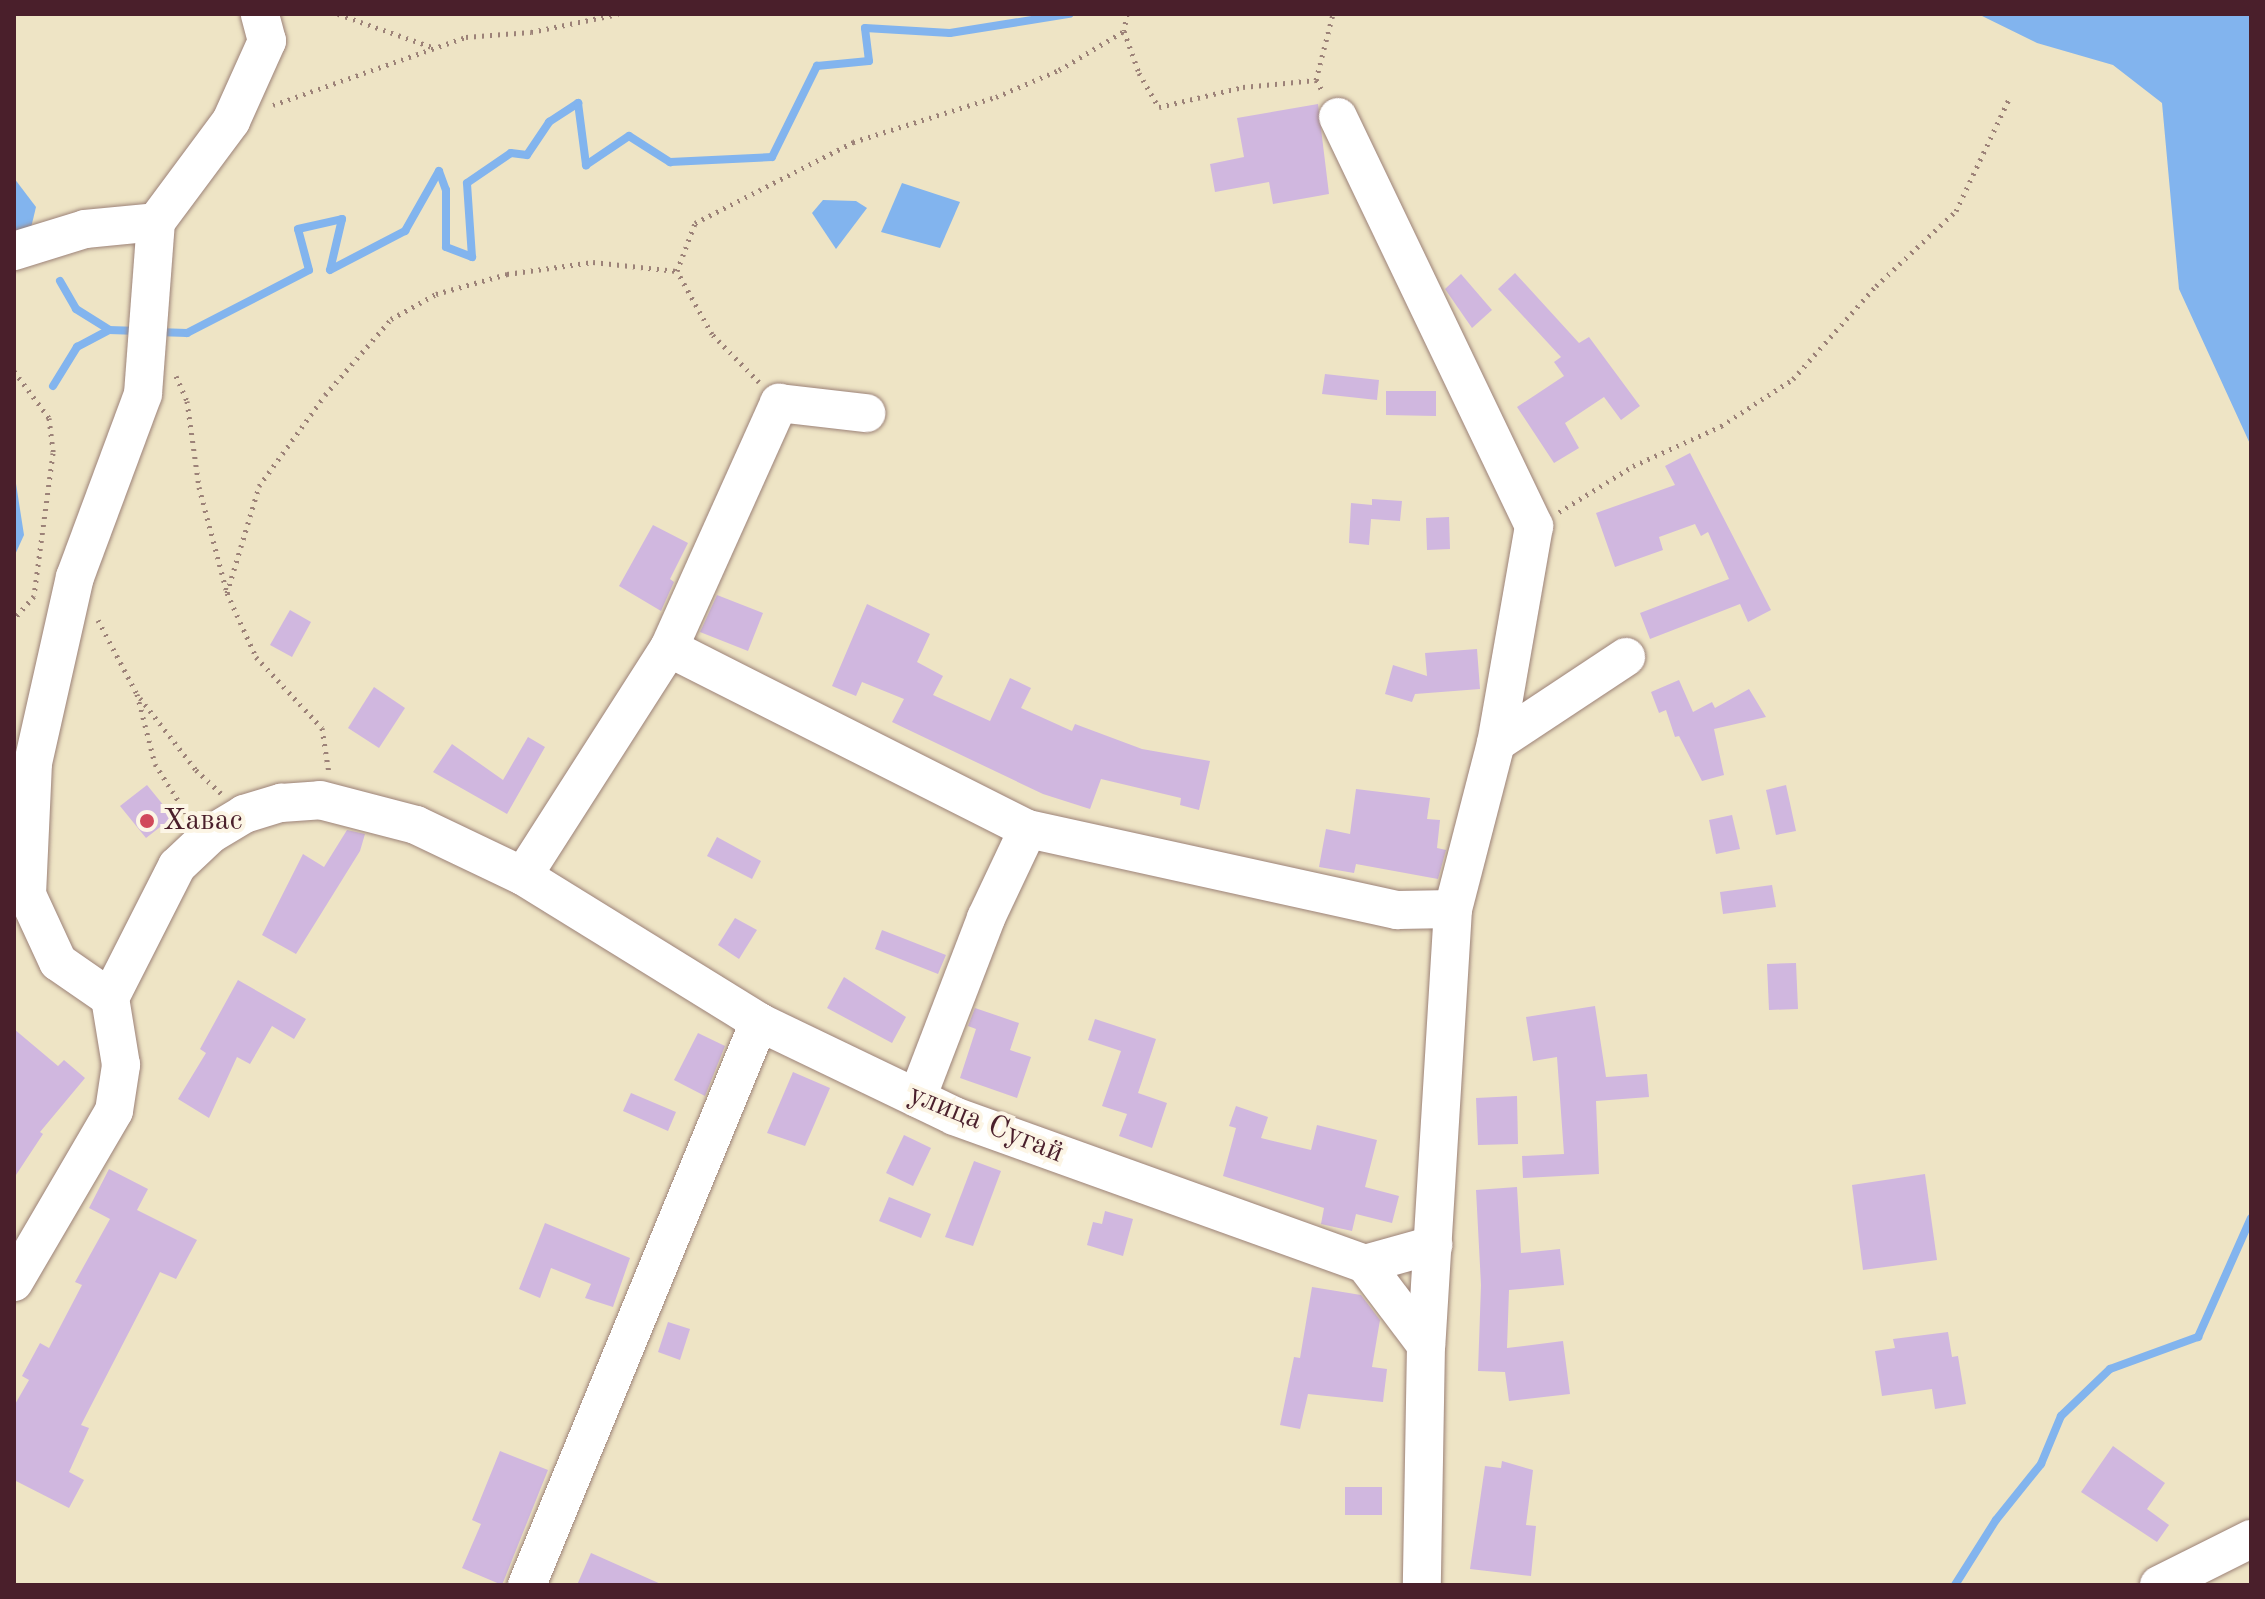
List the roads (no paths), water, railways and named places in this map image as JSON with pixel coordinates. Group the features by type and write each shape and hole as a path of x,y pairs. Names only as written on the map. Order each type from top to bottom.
{"street":[{"path":"14,1282 114,1111 121,1065 110,998 58,962 27,895 33,763 75,577 143,394 156,222 231,121 267,41 260,14"},
{"path":"1338,117 1534,526 1496,743 1453,909 1426,1345 1422,1585"},
{"path":"14,251 85,229 156,222"},
{"path":"523,876 669,648 779,403 866,413"},
{"path":"669,648 1028,829 1397,910 1453,909"},
{"path":"1496,743 1626,657"},
{"name":"улица Сугай","path":"110,998 177,866 211,834 244,814 281,803 320,800 416,825 523,876 759,1022 917,1098 1365,1264"},
{"path":"917,1098 986,918 1028,829"},
{"path":"527,1585 759,1022"},
{"path":"1426,1345 1365,1264 1433,1245"},
{"path":"2159,1585 2251,1539"}],"water":[{"path":"1978,14 2251,14 2251,446 2179,289 2162,103 2113,65 2037,43"},
{"path":"14,178 36,207 30,232 14,238"},
{"path":"902,183 960,202 940,248 881,232"},
{"path":"823,200 856,201 867,208 836,249 812,213"},
{"path":"14,471 24,535 14,557"}],"waterway":[{"path":"157,332 187,333 309,270 298,229 342,219 330,270 405,231 439,171 446,190 446,247 472,257 467,183 511,153 527,155 549,122 578,103 586,165 629,136 670,162 772,157 817,66 869,61 865,28 950,33 1069,14"},
{"path":"60,281 76,309 109,330"},
{"path":"53,386 77,347 109,330 139,331"},
{"path":"1955,1585 1996,1520 2041,1464 2061,1416 2110,1369 2198,1337 2251,1218"}],"place":[{"name":"Хавас","path":"147,821"}]}
